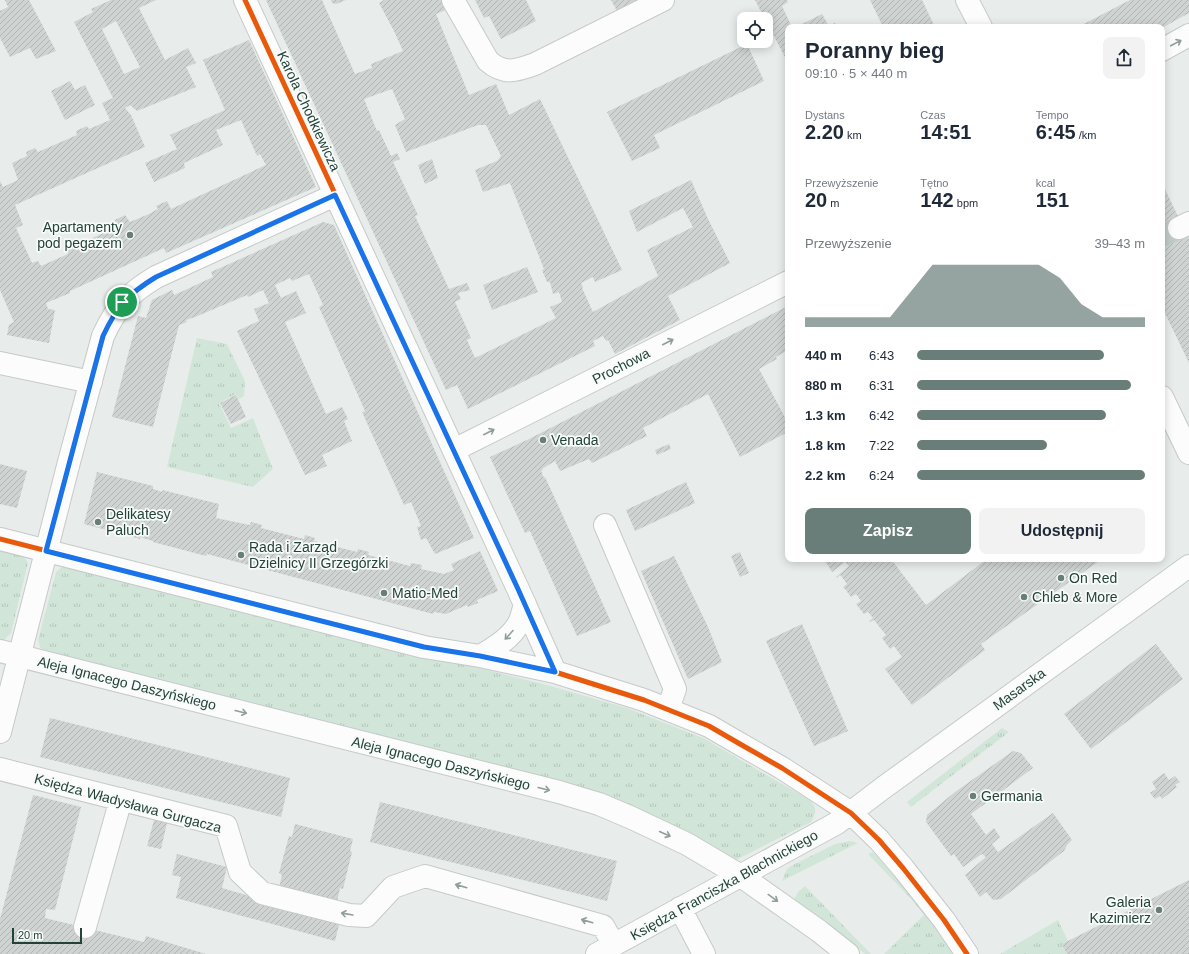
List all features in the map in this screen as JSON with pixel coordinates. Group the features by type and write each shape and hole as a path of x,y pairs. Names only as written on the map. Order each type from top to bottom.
{"street":[{"name":"Karola Chodkiewicza","path":"244,0 526,604 555,672"},
{"path":"453,0 488,61 496,68 503,71 525,68 535,64 663,0"},
{"path":"967,0 979,24"},
{"path":"1165,48 1189,35"},
{"path":"0,732 10,653 46,551 90,382 103,336 111,318 122,302 139,287 156,277 335,195"},
{"name":"Prochowa","path":"454,450 785,284"},
{"path":"0,363 90,382"},
{"path":"1165,402 1186,441"},
{"path":"605,525 675,689 668,709"},
{"path":"0,539 424,647 480,656 555,672 644,700 709,726 851,813 879,840 903,868 944,920 968,954"},
{"name":"Masarska","path":"851,813 883,788 1189,566"},
{"path":"480,656 498,646 508,636 519,623 526,604"},
{"name":"Aleja Ignacego Daszyńskiego","path":"10,653 599,804 687,844 741,876 819,931 848,954"},
{"name":"Księdza Władysława Gurgacza","path":"0,769 226,826 240,872 262,893 349,915 366,916 393,887 425,876 603,926 605,949"},
{"path":"86,927 121,799"},
{"name":"Księdza Franciszka Blachnickiego","path":"605,949 837,823 851,813"},
{"path":"680,908 704,954"}],"green space":[{"path":"197,338 227,344 245,381 244,396 239,399 236,394 219,403 231,428 253,418 273,469 253,487 167,467"},
{"path":"0,546 23,555 28,563 11,633 0,642"},
{"path":"70,565 547,685 627,708 703,738 808,799 813,804 815,809 814,815 811,822 734,861 664,821 637,808 601,795 46,652 40,647 38,640 56,572 62,567"},
{"path":"1002,728 1009,732 911,807 907,802"},
{"path":"850,841 858,843 782,881 787,869 791,866 835,844"},
{"path":"873,852 919,904 953,954 884,954 924,915 912,900 868,854"},
{"path":"805,886 871,954 865,954 832,927 794,900 798,892"},
{"path":"1058,920 1068,941 1062,944 1067,954 1000,954"}],"building":[{"path":"5,0 29,0 56,51 36,59 30,48 10,57 0,38 0,11 8,7"},
{"path":"111,0 156,0 139,8 165,60 188,48 196,63 186,67 196,87 137,111 130,105 125,108 131,115 145,147 15,205 23,225 16,228 32,263 38,261 41,266 68,254 65,247 77,242 79,244 117,227 115,220 125,215 130,222 158,209 156,206 167,201 171,209 266,165 260,154 257,156 241,120 216,130 223,145 184,163 185,168 154,182 145,163 177,149 170,135 225,110 203,60 249,40 316,187 166,253 164,248 46,303 48,309 55,310 49,343 7,335 9,325 14,322 0,290 0,181 3,187 18,180 12,163 27,156 26,152 35,148 38,152 77,135 76,131 87,126 89,129 110,120 102,103 113,98 74,22 93,12 91,9","holes":["116,21 140,67 124,74 102,29"]},
{"path":"266,0 322,0 355,74 372,68 371,64 403,51 379,3 384,0 447,0 451,8 436,14 469,95 496,84 509,115 540,99 622,270 595,282 593,277 581,283 593,312 658,276 647,250 693,227 683,208 637,232 629,211 691,180 730,263 668,296 680,320 615,354 608,340 606,341 603,336 593,341 595,346 468,409 457,385 446,390","holes":["392,89 405,119 395,125 406,152 478,125 486,125 501,156 497,161 475,170 483,192 510,183 544,269 542,270 547,282 550,282 553,294 559,292 562,302 550,307 556,318 475,358 467,340 471,338 455,302 461,299 458,293 470,290 467,283 449,289 415,216 418,215 393,162 400,159 397,153 391,156 379,130 377,131 364,99"]},
{"path":"331,0 346,0 336,4 332,3"},
{"path":"475,0 526,0 536,21 501,39 489,16 484,18"},
{"path":"611,0 638,0 617,11"},
{"path":"755,0 787,0 788,2 782,6 791,24 785,24 785,57 773,34 773,12 761,12"},
{"path":"870,0 922,0 934,24 882,24"},
{"path":"1130,0 1189,0 1189,13 1165,26 1165,24 1084,24"},
{"path":"822,14 828,24 802,24"},
{"path":"739,48 749,48 764,81 654,135 660,148 632,161 607,112"},
{"path":"70,81 75,90 85,85 95,105 65,120 51,91"},
{"path":"432,159 438,178 425,184 418,165"},
{"path":"1165,189 1189,239 1189,363 1165,313"},
{"path":"323,222 334,225 474,538 435,554 426,538 421,540 417,527 421,526 411,502 404,505 362,412 365,411 319,307 323,305 309,274 292,281 290,278 275,285 281,298 296,291 306,313 285,322 326,414 342,407 348,419 344,421 352,441 322,455 327,466 305,475 237,331 259,321 254,309 269,303 263,290 186,320 187,322 179,325 153,427 112,417 138,316 146,318 152,300 172,290 174,295 183,291 213,277 211,272"},
{"path":"527,267 538,292 492,310 483,285"},
{"path":"785,308 785,352 776,357 777,359 759,369 785,417 785,434 740,457 708,394 643,428 647,436 592,463 589,459 560,471 555,461 542,469 543,470 541,471 544,478 545,477 611,622 577,636 530,531 525,533 490,457 529,439"},
{"path":"236,395 246,417 231,424 220,403"},
{"path":"669,444 671,449 657,455 655,450"},
{"path":"0,464 27,471 17,508 0,504"},
{"path":"97,472 153,486 153,489 162,492 163,490 219,504 216,518 250,525 251,522 262,525 261,528 304,539 305,535 315,538 314,541 357,552 358,549 369,552 368,555 410,566 411,563 422,565 421,569 444,574 454,570 451,564 480,551 498,591 477,600 478,603 468,607 467,605 446,614 434,612 433,614 207,554 206,556 153,542 140,537 140,539 84,524"},
{"path":"686,482 695,503 635,531 626,510"},
{"path":"740,552 749,573 740,577 731,556"},
{"path":"674,556 708,627 722,662 688,679 641,571"},
{"path":"826,562 845,562 832,572"},
{"path":"845,562 893,562 926,605 983,562 1098,562 981,644 985,650 912,705 885,669 902,657 894,646 890,649 882,638 886,635 874,620 869,621 873,618 868,612 864,614 856,604 861,601 856,594 851,597 843,587 847,584 842,577 840,575 837,578 836,577 849,566"},
{"path":"802,624 848,731 814,746 766,641"},
{"path":"1156,644 1183,679 1091,749 1064,714"},
{"path":"50,718 290,778 281,817 40,757"},
{"path":"1013,751 1021,753 1033,768 971,814 986,835 994,828 1000,837 992,844 998,852 1053,813 1072,840 1064,851 1001,899 993,900 986,892 980,897 965,875 986,857 982,854 963,867 954,854 951,856 926,822 927,815 955,792"},
{"path":"1164,773 1169,780 1175,776 1180,782 1175,785 1177,787 1162,799 1160,796 1155,799 1150,793 1156,789 1152,782"},
{"path":"33,795 81,807 55,910 46,909 45,918 144,942 146,936 206,954 0,954 0,919"},
{"path":"380,802 617,861 607,901 370,842"},
{"path":"154,820 167,823 161,849 147,846"},
{"path":"295,824 353,839 350,851 352,852 343,889 340,888 337,902 279,888 282,875 279,873 289,836 292,837"},
{"path":"177,854 227,867 222,888 256,898 341,917 335,941 176,898 181,877 172,875"},
{"name":"Galeria Kazimierz","path":"1189,880 1189,954 1067,954 1062,944"}],"tunnel":[{"path":"1165,235 1179,228"}],"cycle path":[{"path":"245,0 454,450"},
{"path":"0,539 424,647 480,656 555,672 644,700 709,726 782,768 851,813 879,840 903,868 944,920 967,954"}],"place":[{"name":"Apartamenty pod pegazem","path":"130,235"},
{"name":"Venada","path":"543,440"},
{"name":"Delikatesy Paluch","path":"98,522"},
{"name":"Rada i Zarząd Dzielnicy II Grzegórzki","path":"241,555"},
{"name":"On Red","path":"1061,578"},
{"name":"Matio-Med","path":"384,593"},
{"name":"Chleb & More","path":"1024,597"},
{"name":"Germania","path":"973,796"},
{"name":"Galeria Kazimierz","path":"1159,910"}],"route":[{"path":"335,195 526,604 555,672 480,656 424,647 46,551 103,336 111,318 122,302 139,287 156,277 335,195"}]}
